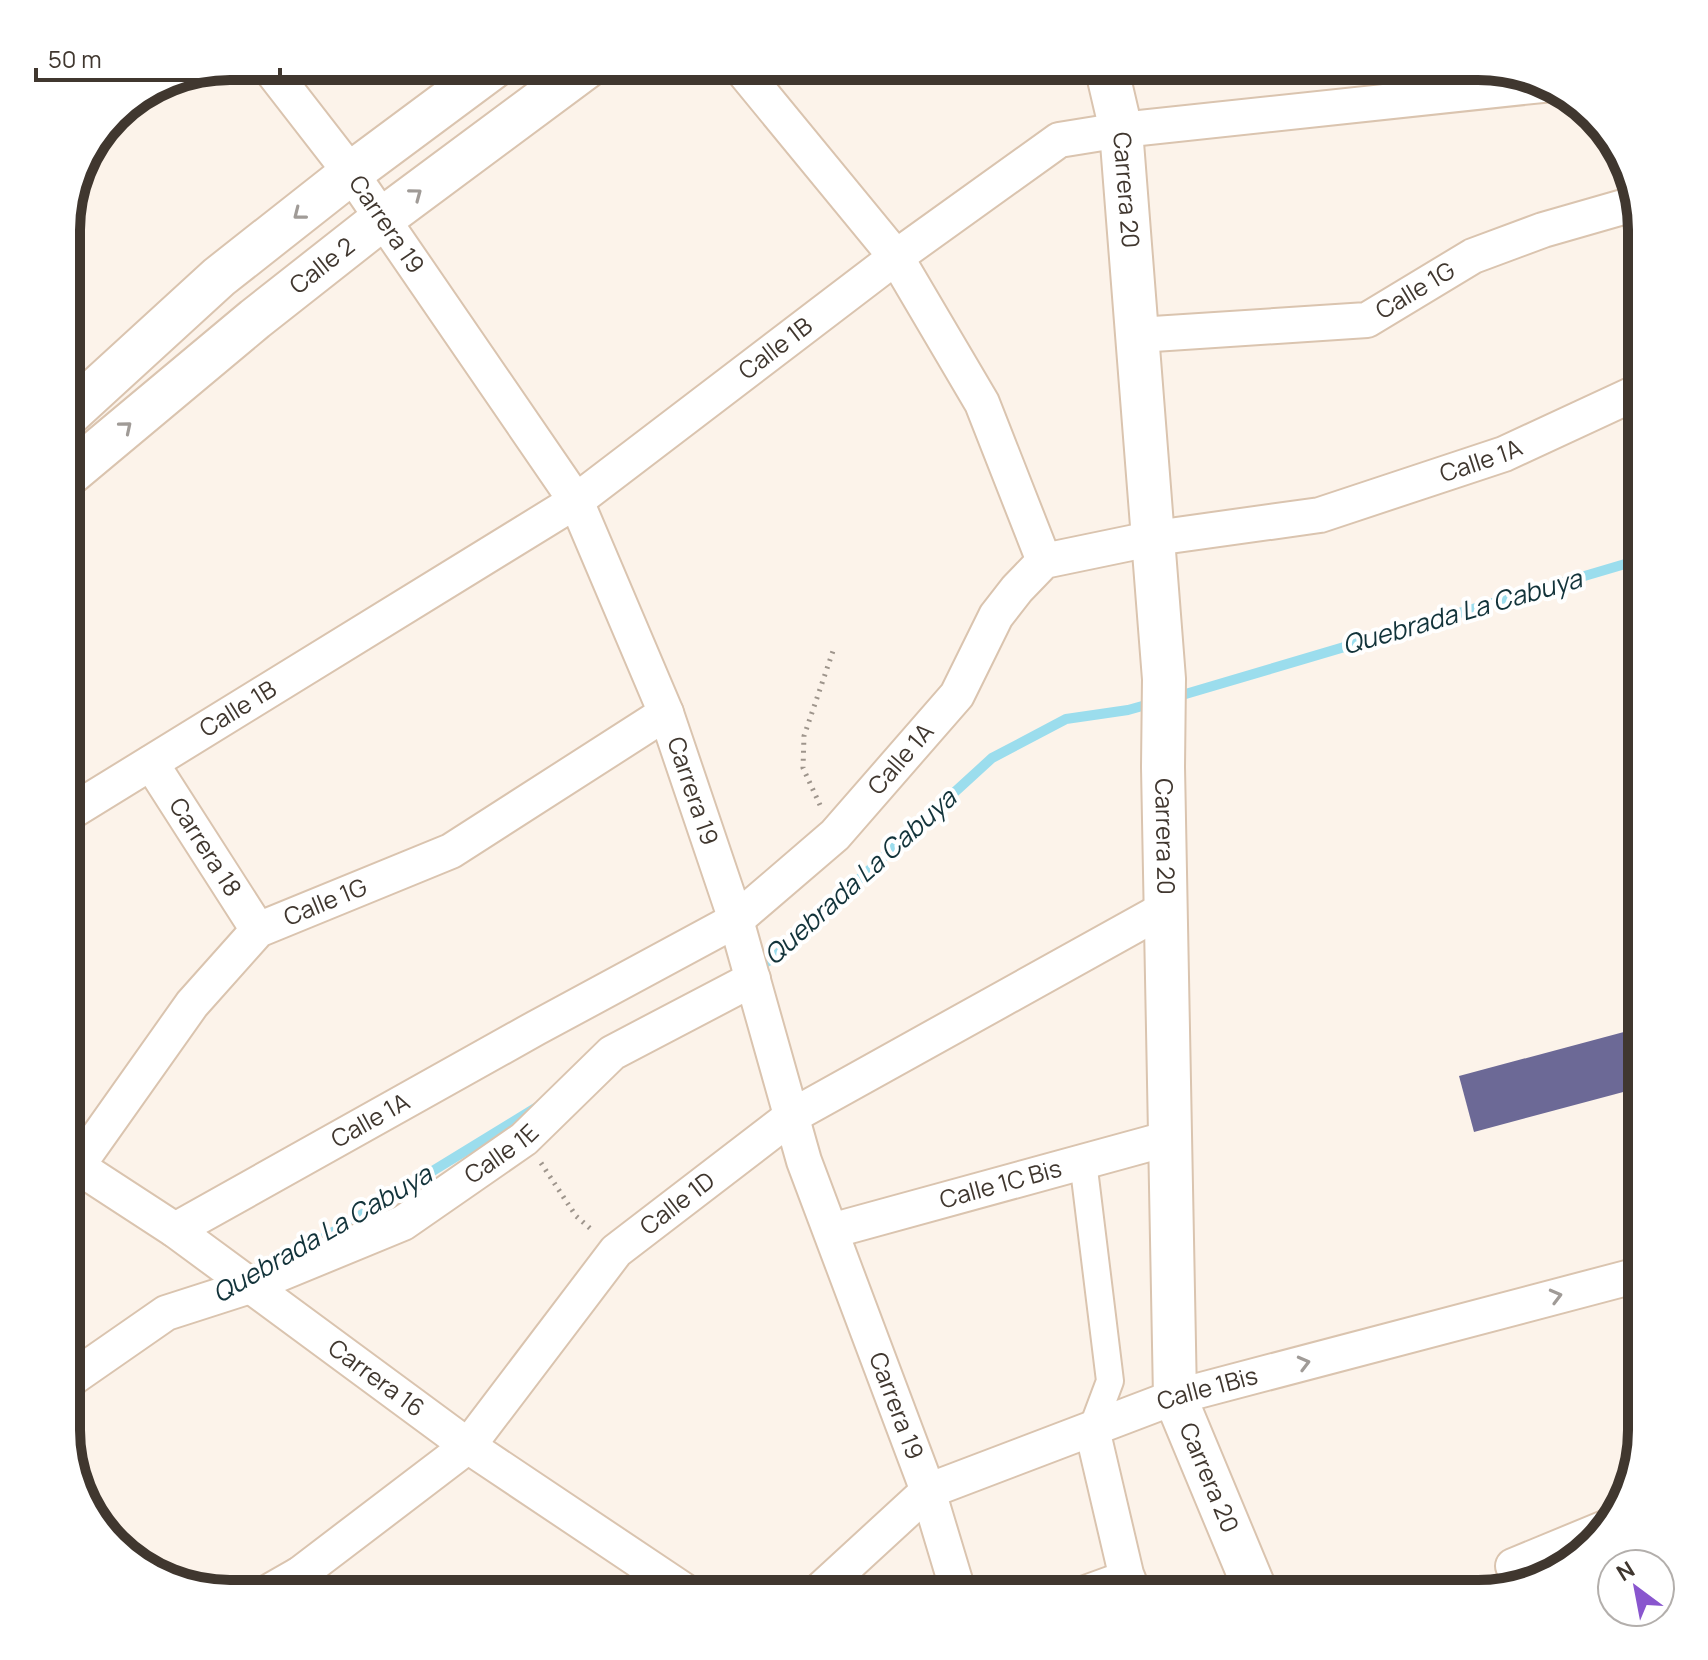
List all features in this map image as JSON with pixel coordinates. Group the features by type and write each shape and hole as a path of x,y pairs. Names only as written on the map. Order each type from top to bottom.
{"street":[{"name":"Carrera 19","path":"279,80 351,173 576,501 666,713 747,962 804,1161 928,1491 955,1580"},
{"path":"80,404 219,277 476,80"},
{"name":"Calle 2","path":"80,465 255,319 382,219 569,80"},
{"path":"751,80 896,257 982,403 1044,561"},
{"name":"Carrera 20","path":"1109,80 1121,130 1164,679 1175,1397 1251,1580"},
{"name":"Calle 1B","path":"80,806 576,501 896,257 1059,140 1477,80"},
{"name":"Calle 1G","path":"1138,335 1367,320 1473,256 1543,230 1626,206"},
{"name":"Calle 1A","path":"175,1230 536,1028 747,962 835,835 957,695 996,616 1044,561 1155,538 1320,515 1504,454 1628,396"},
{"name":"Calle 1G","path":"80,1155 192,1004 258,930 451,851 666,713"},
{"name":"Carrera 18","path":"151,763 258,930"},
{"name":"Calle 1D","path":"315,1580 468,1446 616,1251 792,1116 1168,907"},
{"name":"Calle 1E","path":"80,1373 166,1313 243,1281 403,1223 535,1129 612,1053 747,962"},
{"name":"Calle 1C Bis","path":"831,1231 1170,1138"},
{"path":"1083,1161 1110,1381 1092,1429 1129,1580"},
{"name":"Carrera 16","path":"80,1175 175,1230 468,1446 668,1580"},
{"name":"Calle 1Bis","path":"831,1580 928,1491 1175,1397 1628,1278"},
{"path":"1513,1566 1583,1537"}],"path":[{"path":"833,651 804,736 803,768 835,835"},
{"path":"535,1129 576,1216 616,1251"}],"building":[{"path":"1628,1031 1628,1091 1474,1132 1459,1076"}],"waterway":[{"name":"Quebrada La Cabuya","path":"1172,698 1628,563"},
{"name":"Quebrada La Cabuya","path":"757,968 773,958 992,758 1066,719 1153,703"},
{"name":"Quebrada La Cabuya","path":"315,1243 537,1107"}]}
